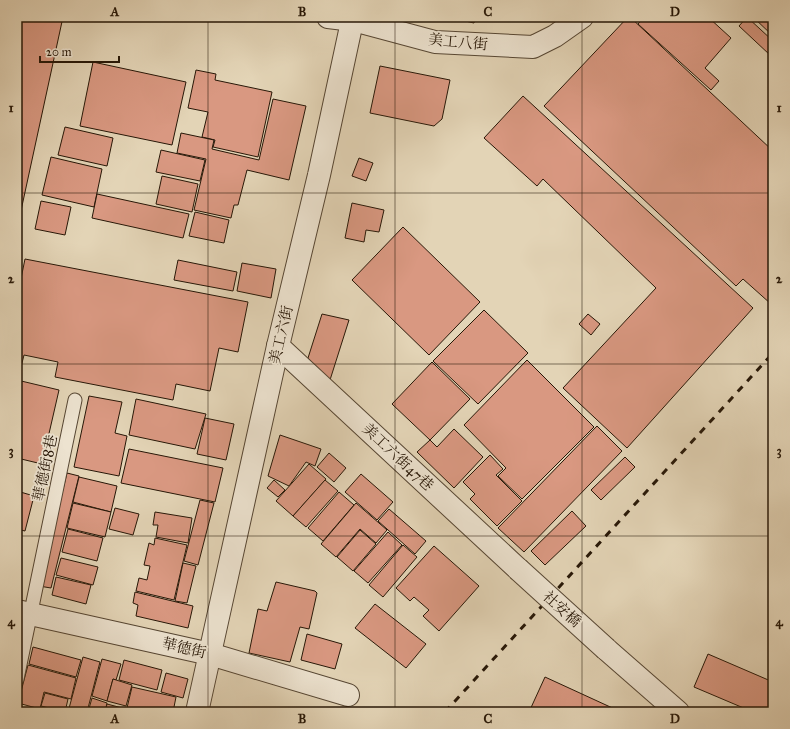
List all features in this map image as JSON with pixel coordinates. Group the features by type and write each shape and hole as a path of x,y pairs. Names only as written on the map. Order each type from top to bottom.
{"street":[{"name":"美工八街","path":"328,17 353,19 435,42 533,48 555,36 582,17"},
{"name":"美工六街","path":"197,712 278,346 319,175 353,19"},
{"name":"美工六街47巷","path":"278,346 518,569"},
{"name":"社安橋","path":"518,569 678,712"},
{"name":"華德街","path":"24,613 210,654 348,695"}],"lane":[{"name":"華德街8巷","path":"17,679 24,613 75,400"}],"building":[{"path":"17,17 63,17 17,229"},
{"path":"448,17 476,17 474,23"},
{"path":"628,17 630,17 773,151 773,301 771,304 743,279 736,286 544,106"},
{"path":"644,17 708,17 731,38 705,68 719,81 711,90 638,24"},
{"path":"747,17 773,41 773,52 770,55 739,26"},
{"path":"753,17 772,17 773,36"},
{"path":"93,62 186,82 172,145 80,126"},
{"path":"380,66 450,80 442,119 434,126 370,113"},
{"path":"196,70 216,74 215,80 272,92 258,157 213,147 215,140 202,137 208,112 188,108"},
{"path":"523,96 753,308 627,448 563,388 656,288 543,179 537,186 484,138"},
{"path":"273,99 306,106 289,180 247,170 238,205 234,205 231,218 194,210 206,159 177,153 181,133 214,140 212,149 259,160"},
{"path":"65,127 113,138 107,166 58,155"},
{"path":"161,150 205,160 200,181 156,172"},
{"path":"51,157 102,169 94,207 42,195"},
{"path":"359,158 373,163 366,181 352,176"},
{"path":"162,176 198,184 192,212 156,204"},
{"path":"97,194 189,214 183,238 92,218"},
{"path":"41,201 71,207 65,235 35,229"},
{"path":"352,203 384,210 379,232 366,230 364,242 345,238"},
{"path":"195,212 229,220 224,243 189,236"},
{"path":"403,227 480,302 429,355 352,280"},
{"path":"25,259 248,302 238,352 219,348 210,391 176,384 173,400 55,377 58,362 24,355 20,371 17,370 17,298"},
{"path":"178,260 237,272 233,291 174,280"},
{"path":"242,263 276,269 271,298 237,291"},
{"path":"484,310 528,353 478,404 433,361"},
{"path":"322,314 349,320 330,380 308,358"},
{"path":"588,314 600,324 591,335 579,324"},
{"path":"527,360 594,427 522,499 498,476 506,468 464,425"},
{"path":"432,362 470,399 430,440 392,404"},
{"path":"17,380 59,390 42,464 17,458"},
{"path":"89,396 122,402 115,433 127,436 119,476 74,467"},
{"path":"136,399 206,414 195,449 129,435"},
{"path":"205,418 234,424 226,460 197,454"},
{"path":"597,426 622,451 524,552 498,528"},
{"path":"454,429 483,457 454,488 417,452 430,440 437,447"},
{"path":"280,435 321,449 315,466 306,462 289,486 268,476"},
{"path":"129,449 223,468 215,502 121,483"},
{"path":"329,453 346,468 334,482 317,467"},
{"path":"490,455 503,469 496,475 522,501 497,526 470,499 475,494 463,482"},
{"path":"625,457 635,467 601,500 591,490"},
{"path":"309,464 326,479 293,516 276,501"},
{"path":"67,473 79,476 51,588 39,586"},
{"path":"361,474 393,502 377,520 345,492"},
{"path":"79,477 117,486 111,512 73,502"},
{"path":"274,480 285,490 278,497 267,488"},
{"path":"325,480 338,491 306,527 293,516"},
{"path":"17,491 34,496 25,531 17,529"},
{"path":"339,492 354,505 323,541 308,528"},
{"path":"200,500 214,503 198,565 184,561"},
{"path":"73,503 111,512 105,537 67,528"},
{"path":"356,503 387,530 376,543 360,529 336,557 321,544"},
{"path":"115,508 139,514 133,535 109,529"},
{"path":"389,509 426,541 415,554 378,521"},
{"path":"572,511 586,526 545,565 531,551"},
{"path":"155,512 192,518 188,543 156,537 158,525 153,525"},
{"path":"68,529 103,538 97,561 62,552"},
{"path":"360,530 376,544 353,571 337,557"},
{"path":"388,532 402,545 368,583 354,571"},
{"path":"155,538 187,545 174,600 136,591 139,578 147,580 150,566 144,565 149,543 154,545"},
{"path":"403,545 417,557 383,597 369,585"},
{"path":"434,546 479,586 439,631 423,616 429,610 414,597 410,601 396,588"},
{"path":"61,558 98,567 93,585 56,575"},
{"path":"183,563 196,566 187,603 175,601"},
{"path":"56,577 91,585 86,604 52,595"},
{"path":"276,582 315,591 317,593 309,629 300,627 290,662 249,653 258,609 267,611"},
{"path":"135,592 193,606 188,628 136,616 138,605 133,603"},
{"path":"375,604 426,644 406,668 355,628"},
{"path":"307,634 342,644 335,669 301,660"},
{"path":"33,647 81,660 76,677 29,664"},
{"path":"708,654 773,682 773,705 770,712 753,712 694,687"},
{"path":"83,657 100,662 87,712 68,712"},
{"path":"102,659 121,664 116,680 113,679 107,701 92,696"},
{"path":"124,660 162,670 157,690 119,680"},
{"path":"28,665 76,678 71,699 44,692 40,709 18,703"},
{"path":"166,673 188,679 183,698 161,692"},
{"path":"545,677 619,711 619,712 529,712"},
{"path":"113,679 132,685 126,706 107,701"},
{"path":"132,687 176,697 173,712 126,712"},
{"path":"45,693 68,699 65,712 41,706"},
{"path":"92,698 107,703 105,712 88,712"},
{"path":"107,704 126,709 125,712 105,712"},
{"path":"31,708 48,712 30,712"}],"railway":[{"path":"445,712 773,353"}]}
